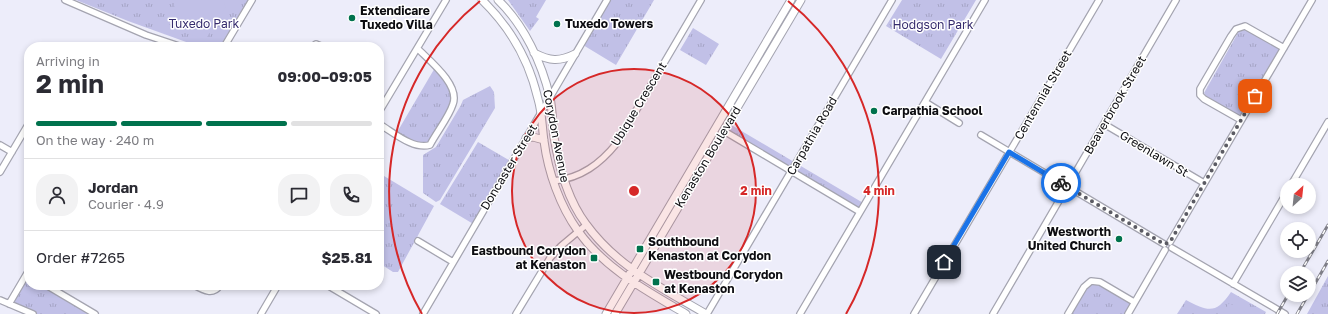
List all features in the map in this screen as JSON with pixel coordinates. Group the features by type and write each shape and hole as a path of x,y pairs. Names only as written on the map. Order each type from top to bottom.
{"main road":[{"name":"Corydon Avenue","path":"482,0 511,32 529,66 535,84 544,140 554,181 559,197 578,231 610,265 630,281 686,314"},
{"name":"Corydon Avenue","path":"498,0 520,26 534,53 545,81 550,98 554,130 564,180 577,210 586,225 614,257 635,272 706,314"},
{"name":"Kenaston Boulevard","path":"615,314 635,272 791,0"},
{"name":"Kenaston Boulevard","path":"635,272 724,131 801,0"},
{"path":"534,53 556,61 565,60 575,54"},
{"path":"535,84 545,81"},
{"path":"543,132 554,130"},
{"path":"526,138 533,137 544,140"},
{"name":"Kenaston Boulevard","path":"606,314 630,281"}],"street":[{"path":"65,0 146,35 167,42"},
{"path":"227,42 252,0"},
{"path":"384,104 446,0"},
{"name":"Doncaster Street","path":"423,314 607,0"},
{"name":"Ubique Crescent","path":"554,181 564,180 586,171 599,163 617,143 701,0"},
{"name":"Carpathia Road","path":"706,314 892,0"},
{"path":"800,314 985,0"},
{"name":"Centennial Street","path":"914,314 1099,0"},
{"name":"Beaverbrook Street","path":"993,314 1176,0"},
{"path":"1128,314 1165,250 1163,246 1168,245 1312,0"},
{"path":"1241,120 1204,99 1200,95 1200,89 1219,57 1236,29 1240,26 1245,26 1284,48"},
{"path":"384,127 416,145 422,147 430,145 453,104 454,96 447,80 441,71 418,49"},
{"path":"925,102 959,123"},
{"path":"1295,178 1328,122"},
{"name":"Greenlawn St","path":"1104,124 1204,184"},
{"path":"724,131 860,212"},
{"path":"0,172 24,132"},
{"path":"981,135 1285,314"},
{"path":"0,145 12,152"},
{"path":"1233,284 1280,204"},
{"path":"516,314 546,263 558,248 586,225"},
{"path":"418,242 453,262"},
{"path":"9,304 24,280"},
{"path":"1068,314 1084,287 1092,280 1100,282 1134,302"},
{"path":"54,290 95,314"},
{"path":"204,290 208,292 215,290"},
{"path":"261,314 275,290"},
{"path":"335,290 376,314"},
{"path":"0,300 33,314"}],"green space":[{"name":"Tuxedo Park","path":"76,0 248,0 223,42 186,42"},
{"path":"175,0 220,0 224,2 226,7 205,40 180,30 174,15"},
{"path":"508,0 546,0 536,17 539,19 530,31"},
{"path":"610,0 654,0 616,65 583,45"},
{"name":"Hodgson Park","path":"902,0 976,0 941,59 886,26"},
{"path":"693,28 719,44 706,65 680,50"},
{"path":"1245,29 1280,48 1241,117 1206,96 1204,93 1239,31"},
{"path":"436,66 450,85 453,104 430,145 423,147 396,134"},
{"path":"490,86 494,92 495,108 440,200 436,202 423,193 423,155 436,147 463,100"},
{"path":"728,123 865,204 860,212 724,131"},
{"path":"478,142 512,162 475,225 440,204"},
{"path":"384,176 434,206 398,272 393,272 384,266"},
{"path":"1328,276 1328,314 1307,314 1314,302 1316,302 1316,298"},
{"path":"1091,281 1134,302 1128,314 1068,314"},
{"path":"24,282 24,290 54,290 95,314 33,314 9,304"},
{"path":"1231,292 1266,312 1265,314 1177,314 1186,300 1206,309 1212,309 1221,304"},
{"path":"1229,303 1248,314 1223,314"}],"railway":[{"path":"1304,266 1328,225"},
{"path":"1316,282 1328,261"},
{"path":"1277,314 1284,302"},
{"path":"1297,314 1304,302"}],"way so far":[{"path":"1061,183 1164,244 1166,242 1170,242 1255,96"}],"place":[{"name":"Extendicare Tuxedo Villa","path":"352,18"},
{"name":"Tuxedo Towers","path":"557,24"},
{"name":"Carpathia School","path":"874,111"},
{"name":"Westworth United Church","path":"1119,239"},
{"name":"Southbound Kenaston at Corydon","path":"640,249"},
{"name":"Eastbound Corydon at Kenaston","path":"594,258"},
{"name":"Westbound Corydon at Kenaston","path":"656,282"}],"route":[{"path":"944,262 1009,152 1061,183"}]}
